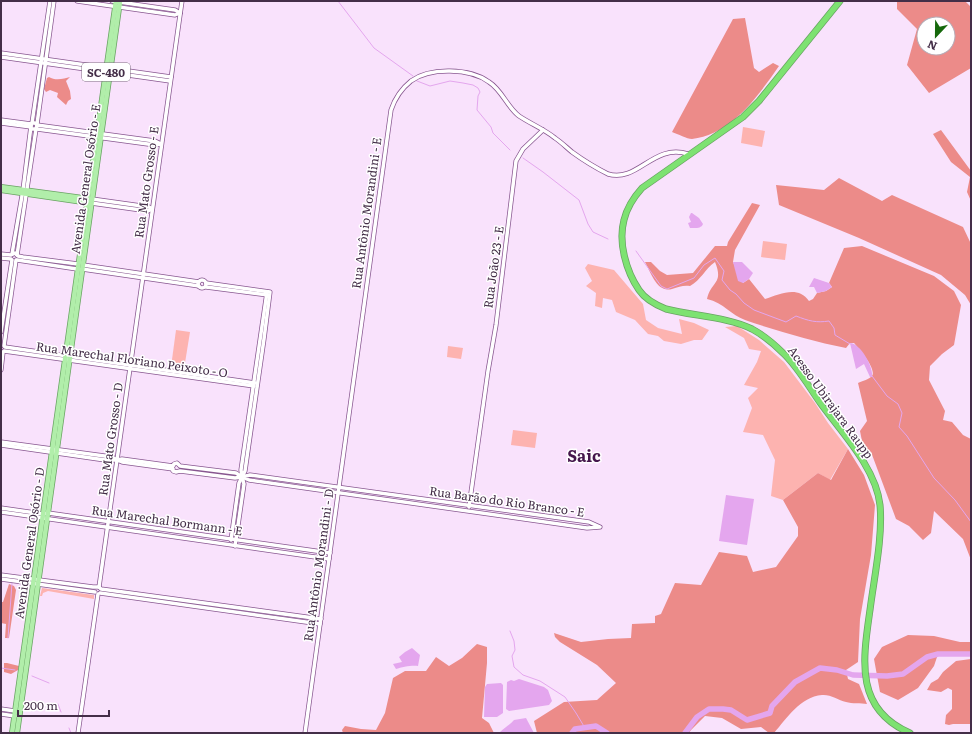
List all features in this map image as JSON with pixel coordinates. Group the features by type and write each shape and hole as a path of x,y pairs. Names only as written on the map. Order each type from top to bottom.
{"highway":[{"name":"Acesso Ubirajara Raupp","path":"840,1 759,101 743,117 726,130 688,154 669,170 642,188 629,204 624,221 622,241 628,267 640,291 658,305 675,311 737,323 766,338 784,354 859,457 872,478 878,494 881,525 865,644 864,666 866,680 871,696 881,713 894,725 910,733"}],"main road":[{"name":"Avenida General Osório - E","path":"67,358 117,3"},
{"path":"1,187 25,192"},
{"path":"1,190 90,201"},
{"name":"Avenida General Osório - D","path":"16,733 67,358"},
{"name":"Avenida General Osório - D","path":"12,733 36,582"}],"street":[{"path":"49,26 50,1"},
{"path":"1,332 37,127 43,61 54,1"},
{"path":"77,1 150,6 175,10 180,13"},
{"path":"112,1 150,11 174,15 180,13"},
{"name":"Rua Mato Grosso - E","path":"130,367 182,1"},
{"path":"150,6 150,11"},
{"path":"1,53 9,56 171,79"},
{"path":"1,57 9,56"},
{"name":"Rua Antônio Morandini - E","path":"351,399 391,110 395,98 402,88 412,80 421,76 453,70 469,73 489,81 518,115 543,130"},
{"path":"25,192 27,156 31,126 39,94"},
{"path":"1,121 132,140 154,145 161,144"},
{"path":"31,126 37,127"},
{"path":"543,130 559,140 572,152 603,171 615,176 626,175 664,153 680,152 688,154"},
{"name":"Rua João 23 - E","path":"468,512 481,417 496,325 516,161 523,149 543,130"},
{"path":"27,156 32,157"},
{"path":"90,201 149,207 152,209"},
{"path":"1,254 199,284 202,288 206,285 268,294 246,450 245,471 239,483 238,509 233,546"},
{"path":"1,258 14,257"},
{"path":"1,370 14,257"},
{"path":"199,284 203,280 206,285"},
{"name":"Rua Marechal Floriano Peixoto - O","path":"3,349 255,385"},
{"name":"Rua Mato Grosso - D","path":"78,733 130,367"},
{"name":"Rua Antônio Morandini - D","path":"305,733 351,399"},
{"path":"1,442 89,456 112,457 117,460 122,458 173,468"},
{"path":"1,446 54,451"},
{"name":"Rua Barão do Rio Branco - E","path":"339,488 250,475 242,477 235,478 180,470 175,472 173,468 177,463 180,466 236,473 242,477 249,480 587,528 600,527 589,522 339,488"},
{"path":"206,474 207,469"},
{"path":"293,481 293,486"},
{"path":"369,498 370,492"},
{"path":"430,506 431,500"},
{"name":"Rua Marechal Bormann - E","path":"1,508 30,514"},
{"name":"Rua Marechal Bormann - E","path":"1,512 45,516 107,528 329,559"},
{"name":"Rua Marechal Bormann - E","path":"45,516 77,517 330,553"},
{"path":"76,523 77,517"},
{"path":"275,552 276,545"},
{"path":"1,575 36,582"},
{"path":"1,579 69,586 321,619"},
{"path":"98,590 320,624"},
{"path":"1,709 15,714"},
{"path":"1,714 15,714"}],"shaded area":[{"path":"897,1 965,1 971,7 971,68 929,93 907,65 916,33 916,56 956,56 956,16 916,16 916,28 897,9"},
{"path":"745,18 754,68 759,72 773,63 779,66 743,112 720,130 706,136 692,139 672,132 733,19"},
{"path":"70,77 66,81 71,99 66,105 57,97 58,93 50,90 46,92 44,89 47,78 62,79"},
{"path":"743,127 765,131 762,147 741,143"},
{"path":"941,130 971,171 971,201 967,192 970,177 951,162 933,134"},
{"path":"839,178 882,201 892,195 963,227 971,244 971,305 965,295 941,275 859,238 779,205 776,185 824,190"},
{"path":"752,203 760,205 735,250 733,262 743,283 749,279 765,299 783,293 794,292 805,296 809,301 813,299 817,293 826,291 832,287 829,283 844,248 862,246 934,276 954,291 961,305 954,345 930,366 929,380 945,411 943,420 952,422 963,435 971,439 971,560 963,539 934,511 931,533 923,540 909,526 896,519 871,452 863,446 860,431 867,421 858,383 870,378 873,373 867,359 854,343 850,343 846,348 782,332 740,318 718,303 707,299 718,275 715,262 697,281 690,286 667,289 662,288 655,281 645,262 651,262 660,271 667,275 693,273 715,246 727,246"},
{"path":"691,213 699,218 703,224 701,227 690,228 688,223 691,222 689,217"},
{"path":"763,241 787,244 785,260 761,257"},
{"path":"733,262 742,262 753,273 749,279 743,283 738,281"},
{"path":"588,264 614,270 643,304 646,320 658,328 682,334 679,319 694,323 709,330 702,340 694,340 681,344 664,341 658,336 648,334 635,320 616,312 612,300 603,298 602,308 595,306 596,293 586,286 592,281 585,268"},
{"path":"814,278 829,283 832,287 826,291 817,293 814,287 809,287"},
{"path":"737,326 759,340 784,362 848,449 830,480 818,473 783,500 771,496 775,460 763,435 743,432 752,408 748,398 758,388 744,385 757,362 761,351 749,349 744,338 725,327"},
{"path":"176,330 190,332 184,369 171,367"},
{"path":"850,343 858,347 866,356 871,367 872,377 870,377 864,364 856,369"},
{"path":"448,346 463,348 461,359 447,357"},
{"path":"513,430 537,433 535,448 511,445"},
{"path":"848,449 864,475 875,505 871,555 860,619 858,662 846,670 848,679 859,684 867,704 848,703 825,695 814,697 807,700 795,709 774,733 769,733 761,727 741,729 722,718 705,716 689,733 537,733 534,721 564,702 597,700 616,683 597,665 560,642 555,637 554,633 581,642 631,638 632,624 655,623 655,616 661,614 675,583 701,585 719,552 747,556 753,572 776,567 798,536 798,527 783,500 818,473 831,480"},
{"path":"726,495 754,499 747,545 719,541"},
{"path":"9,584 14,586 16,590 9,638 5,638 6,624 1,623 1,602 3,602"},
{"path":"42,588 94,595 94,599 48,591 40,596"},
{"path":"908,635 934,636 960,642 971,642 971,654 938,654 934,666 918,688 898,700 880,692 874,659 882,647"},
{"path":"477,644 487,647 482,718 489,723 494,733 343,733 342,730 345,726 376,730 385,713 393,678 405,671 426,671 436,657 449,666 462,658"},
{"path":"412,648 420,655 418,666 407,666 396,669 393,664 402,662 399,657"},
{"path":"971,659 971,724 945,724 946,715 952,709 952,690 948,688 941,692 927,690 931,683 938,679 943,672 956,661"},
{"path":"4,663 19,666 18,670 11,674 4,672"},
{"path":"519,679 544,687 548,690 552,701 549,705 509,711 506,709 507,682"},
{"path":"501,683 503,685 503,713 497,717 484,717 485,687 487,684"},
{"path":"526,718 534,733 500,732 514,720"}],"waterway":[{"path":"338,1 374,48 413,76"},
{"path":"417,81 430,86 450,81 473,85 478,88 480,92 478,96 477,110 491,127 493,133 510,150"},
{"path":"523,158 579,200 588,224 593,232 608,239"},
{"path":"636,251 661,286 667,289 694,278 704,265 715,258 724,271 722,280 730,290 754,310 786,322 796,316 812,321 829,321 834,328 835,335 850,344"},
{"path":"872,376 887,396 898,404 902,413 899,427 907,436 934,478 955,500 971,522"},
{"path":"8,638 12,583"},
{"path":"510,631 514,641 515,650 512,656 514,667 523,675 540,681 565,697 585,728"},
{"path":"685,733 697,717 709,709 731,710 747,720 770,713 772,706 795,682 820,668 837,670 853,675 887,676 903,674 927,657 938,654 971,654"},
{"path":"1,668 15,670"},
{"path":"32,676 49,683"},
{"path":"58,704 61,712"},
{"path":"572,733 575,729 596,726 607,733"},
{"path":"69,728 71,733"}],"district":[{"name":"Saic","path":"584,455"}]}
